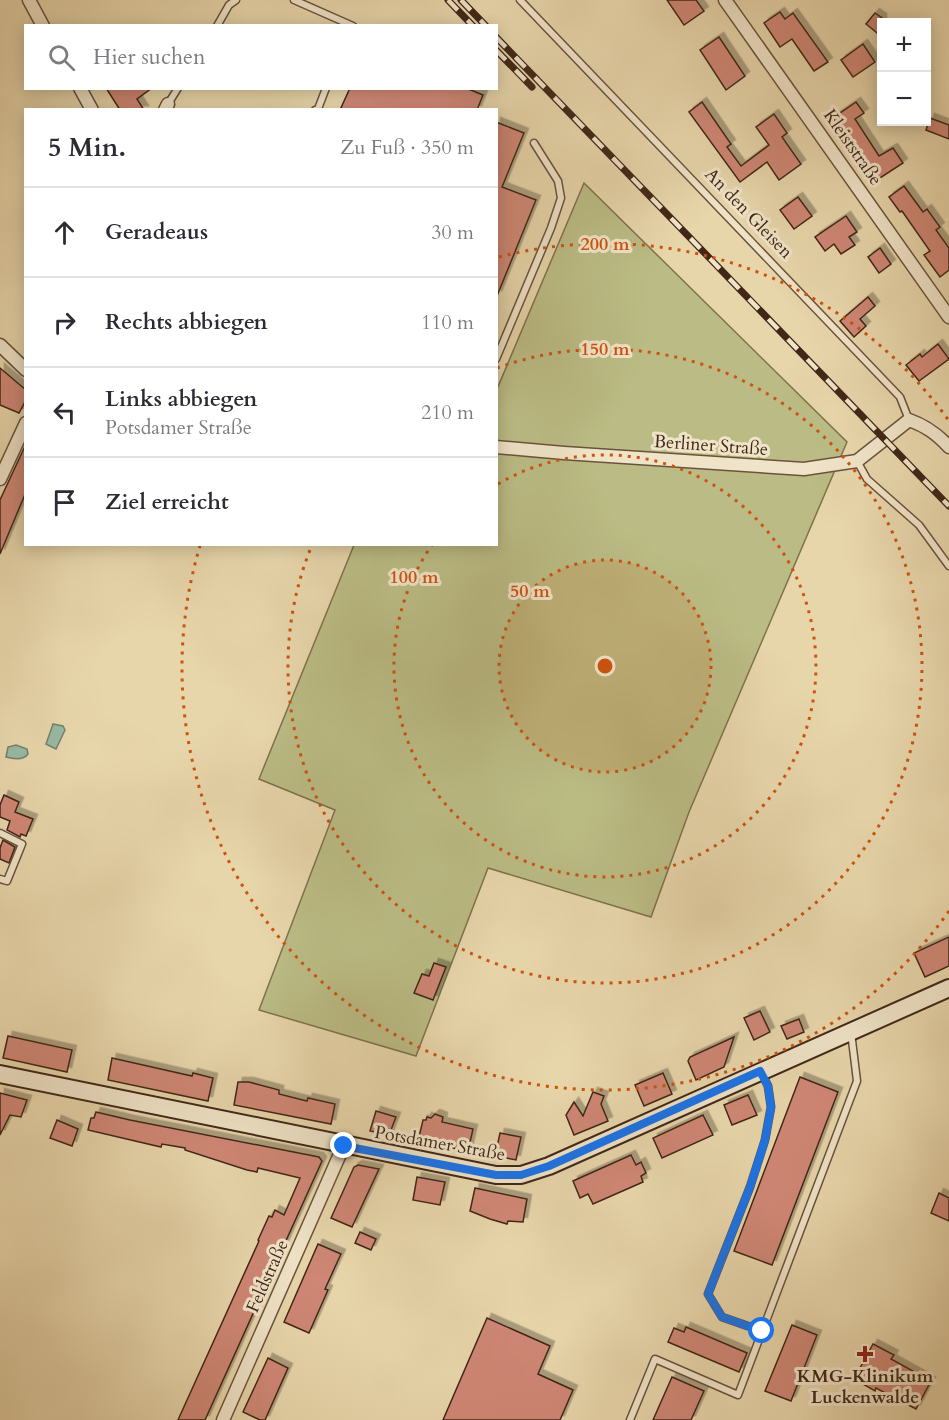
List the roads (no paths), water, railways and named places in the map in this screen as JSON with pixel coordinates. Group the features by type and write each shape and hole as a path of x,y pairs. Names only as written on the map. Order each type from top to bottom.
{"street":[{"path":"29,0 42,24"},
{"name":"Kleiststraße","path":"725,0 949,317"},
{"path":"81,90 91,108"},
{"path":"0,345 24,368"},
{"path":"909,420 938,435 949,447"},
{"name":"Berliner Straße","path":"498,447 804,469 857,461 909,420"},
{"path":"0,479 24,427"},
{"name":"Potsdamer Straße","path":"0,1074 344,1146 496,1175 521,1175 549,1166 949,988"},
{"name":"Feldstraße","path":"223,1420 344,1146"}],"lane":[{"path":"218,24 229,5 236,0"},
{"path":"294,0 348,24"},
{"name":"An den Gleisen","path":"520,0 900,397 909,420"},
{"path":"167,107 177,90"},
{"path":"318,108 325,90"},
{"path":"498,354 551,228 561,198 558,181 534,143"},
{"path":"857,461 867,480 919,525 949,567"},
{"path":"0,834 22,844 8,881 0,879"},
{"path":"630,1420 655,1359 738,1395 857,1081 851,1032"},
{"path":"760,1071 768,1086 771,1107 765,1140 750,1187 708,1294 722,1317 762,1331"}],"railway":[{"path":"448,0 471,24"},
{"path":"461,0 484,24"},
{"path":"498,39 949,506"},
{"path":"498,52 532,87"}],"place":[{"name":"KMG-Klinikum Luckenwalde","path":"865,1354"}]}
